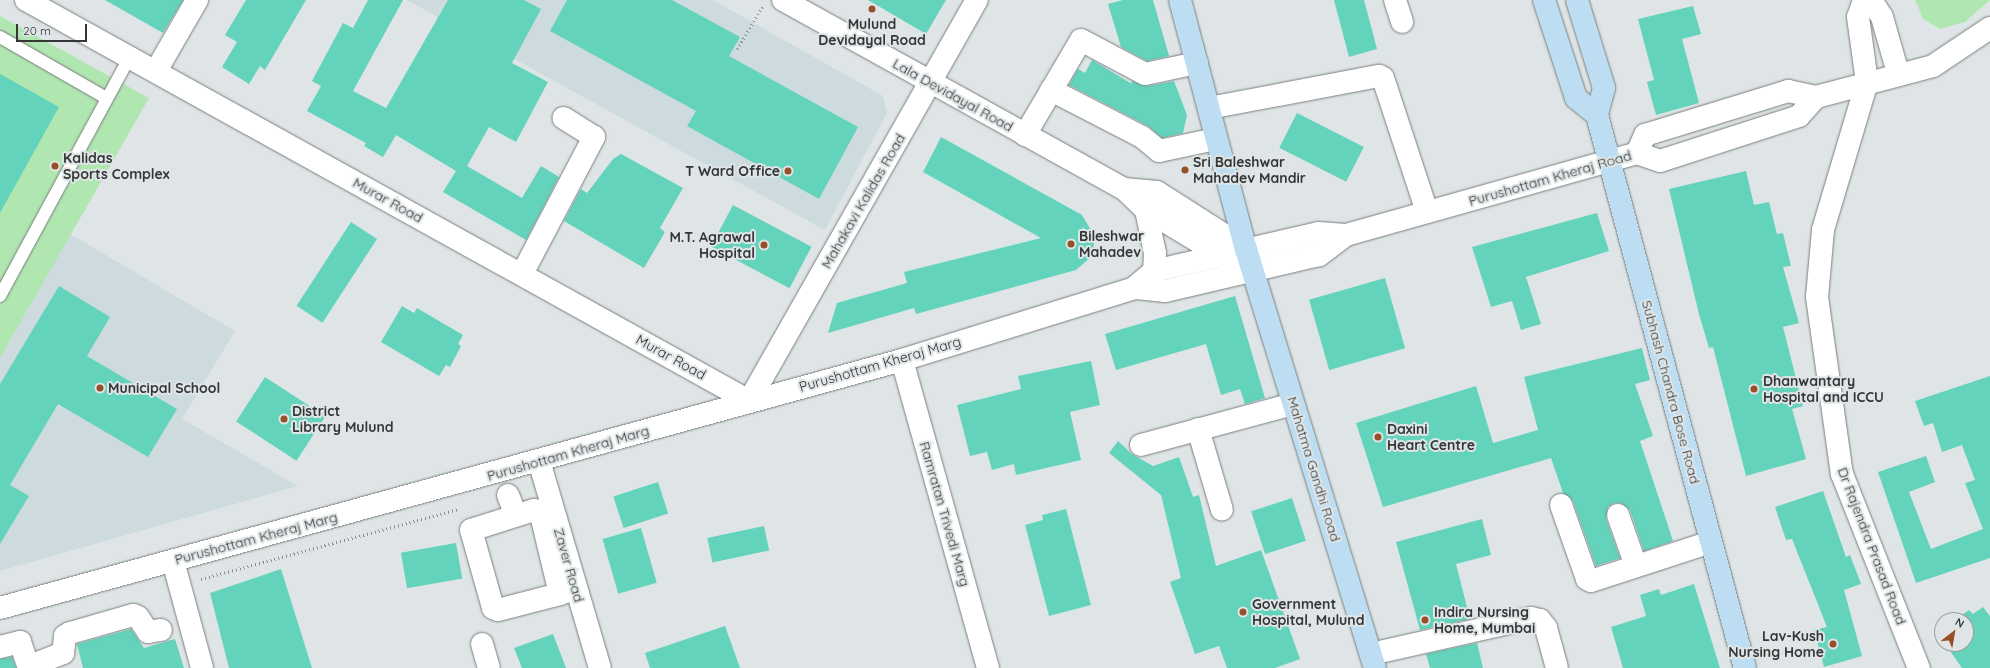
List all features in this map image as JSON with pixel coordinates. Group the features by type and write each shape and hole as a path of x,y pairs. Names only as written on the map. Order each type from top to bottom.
{"main road":[{"name":"Mahatma Gandhi Road","path":"1180,0 1252,271 1373,661"},
{"path":"1544,0 1576,98 1597,115"},
{"name":"Subhash Chandra Bose Road","path":"1578,0 1604,88 1597,115 1608,160 1745,668"}],"street":[{"name":"Murar Road","path":"26,0 130,56 749,401"},
{"path":"156,71 197,0"},
{"name":"Lala Devidayal Road","path":"783,0 930,83 1124,189"},
{"name":"Mahakavi Kalidas Road","path":"749,401 977,0"},
{"path":"1395,0 1402,22"},
{"name":"Dr Rajendra Prasad Road","path":"1864,0 1858,17 1867,82 1823,230 1818,297 1842,474 1919,668"},
{"path":"1871,0 1882,17 1898,73"},
{"path":"1637,153 1645,135 1788,91 1816,97 1898,73 1933,66 1990,28"},
{"path":"1025,135 1081,40 1145,74 1197,63"},
{"path":"1208,108 1379,76 1384,78 1427,212"},
{"path":"1051,90 1142,137 1159,151 1216,139"},
{"name":"Purushottam Kheraj Road","path":"1346,235 1637,153 1660,161 1799,116 1816,97"},
{"path":"522,274 594,137 563,118"},
{"path":"1124,189 1146,210 1219,255 1252,271"},
{"path":"1124,189 1157,192 1246,249"},
{"path":"1146,210 1155,253 1154,271"},
{"path":"1134,288 1154,271 1318,233 1346,235"},
{"path":"1134,288 1165,291 1319,255 1346,235"},
{"name":"Purushottam Kheraj Marg","path":"0,608 539,462 749,401 902,360 1134,288"},
{"name":"Ramratan Trivedi Marg","path":"902,360 988,668"},
{"path":"1141,445 1294,404"},
{"path":"1198,430 1222,510"},
{"name":"Zaver Road","path":"539,462 555,544 568,592 600,668"},
{"path":"508,495 516,516"},
{"path":"1561,505 1588,579 1591,581 1711,542"},
{"path":"555,544 540,512 516,516 471,530 493,608 498,610 568,592"},
{"path":"1618,515 1636,566"},
{"path":"173,561 202,668"},
{"path":"38,668 40,662 63,653 65,636 70,633 133,615 148,632 161,630"},
{"path":"1373,661 1531,618 1540,620 1546,628 1557,668"},
{"path":"0,646 20,642 29,668"},
{"path":"482,644 489,668"}],"lane":[{"path":"0,37 106,98"},
{"path":"0,296 130,56"}],"path":[{"path":"737,49 766,0"},
{"path":"180,585 462,508"}],"shaded area":[{"name":"T Ward Office","path":"407,0 713,0 883,96 887,113 825,230"},
{"name":"Municipal School","path":"70,234 235,331 182,419 298,486 0,571 0,358"}],"green space":[{"path":"1915,0 1990,0 1965,22 1940,29 1923,19"},
{"name":"Kalidas Sports Complex","path":"0,16 149,98 0,358"}],"building":[{"path":"105,0 183,0 163,33"},
{"path":"246,0 306,0 265,70 260,66 249,84 222,67 237,42 225,35"},
{"path":"368,0 403,0 353,91 386,108 448,0 524,0 541,9 512,63 548,82 516,142 489,127 467,166 522,198 541,166 559,177 526,240 443,192 456,171 396,135 383,157 364,146 366,143 307,111 321,86 312,81 343,23 353,28"},
{"path":"567,0 672,0 740,37 729,56 858,127 819,199 687,126 696,111 550,31"},
{"path":"868,0 946,0 926,34"},
{"path":"1123,0 1153,0 1169,56 1147,61 1121,47 1108,4"},
{"path":"1334,0 1364,0 1377,49 1349,57"},
{"path":"1693,6 1701,34 1682,39 1699,103 1656,115 1647,82 1654,80 1638,19"},
{"path":"1092,60 1132,84 1131,81 1148,86 1174,81 1187,115 1183,133 1162,138 1148,126 1069,85 1078,69 1085,73"},
{"path":"0,74 59,107 0,213"},
{"path":"1297,113 1364,147 1346,182 1279,148"},
{"path":"941,137 1082,215 1095,237 1092,256 1076,270 916,314 914,308 828,333 837,303 907,283 904,272 1041,238 923,172"},
{"path":"621,154 683,188 660,228 665,232 644,268 564,221 581,189 587,193 613,159"},
{"path":"1746,171 1754,205 1769,202 1777,234 1783,233 1791,266 1783,267 1799,323 1783,327 1803,406 1792,409 1806,459 1746,476 1713,347 1709,348 1699,314 1669,189"},
{"path":"733,205 812,247 790,288 711,246"},
{"path":"1597,213 1609,251 1526,277 1541,324 1521,330 1512,301 1491,307 1472,247"},
{"path":"351,222 377,239 323,323 297,306"},
{"path":"1385,278 1405,348 1329,370 1309,300"},
{"name":"Municipal School","path":"59,286 110,317 87,356 177,409 148,457 58,404 10,485 29,496 0,544 0,384"},
{"path":"1235,296 1265,398 1245,404 1240,389 1221,395 1206,344 1116,370 1105,334"},
{"path":"402,306 414,313 417,308 463,335 458,344 461,346 450,367 446,365 439,376 381,342"},
{"path":"1642,348 1650,380 1635,384 1653,436 1640,441 1673,541 1644,551 1630,510 1621,503 1614,503 1608,507 1606,519 1620,558 1596,566 1573,501 1563,493 1551,458 1383,507 1356,423 1476,386 1493,443 1538,430 1524,377"},
{"path":"1091,361 1100,405 1070,412 1081,460 1016,475 1014,464 992,470 987,452 970,456 957,405 1021,389 1018,376"},
{"path":"1990,376 1990,558 1916,583 1878,472 1926,456 1935,482 1909,492 1931,549 1983,529 1965,483 1975,480 1962,445 1942,452 1933,423 1924,426 1915,401"},
{"path":"265,377 325,416 297,461 236,421"},
{"path":"1118,441 1132,454 1153,466 1179,457 1193,497 1199,495 1216,566 1261,550 1300,659 1275,668 1227,668 1219,646 1195,654 1170,582 1181,578 1161,495 1109,453"},
{"path":"658,482 668,513 623,528 613,497"},
{"path":"1823,491 1846,557 1850,555 1861,584 1844,590 1862,656 1824,667 1814,630 1827,627 1792,539 1786,540 1775,507"},
{"path":"1292,498 1306,541 1265,554 1251,511"},
{"path":"1066,509 1091,605 1049,616 1025,525 1043,520 1042,515"},
{"path":"1482,519 1491,555 1456,564 1470,619 1420,630 1396,542"},
{"path":"764,526 769,550 712,563 707,538"},
{"path":"641,528 657,583 618,594 603,539"},
{"path":"456,543 462,578 407,588 401,553"},
{"path":"281,569 312,668 229,668 210,593"},
{"path":"1694,584 1720,668 1623,668 1611,627 1646,616 1640,595 1659,589 1661,595"},
{"path":"1983,607 1990,616 1990,668 1962,668 1951,652 1974,652 1974,613"},
{"path":"725,626 740,668 650,668 645,653"},
{"path":"131,629 144,648 175,639 184,668 83,668 77,644"},
{"path":"553,634 566,668 522,668 514,648"},
{"path":"1477,643 1483,668 1430,668 1426,654"},
{"path":"12,657 16,668 0,668 0,659"}],"place":[{"name":"Mulund Devidayal Road","path":"872,9"},
{"name":"Kalidas Sports Complex","path":"55,166"},
{"name":"Sri Baleshwar Mahadev Mandir","path":"1185,170"},
{"name":"T Ward Office","path":"788,171"},
{"name":"Bileshwar Mahadev","path":"1071,244"},
{"name":"M.T. Agrawal Hospital","path":"764,245"},
{"name":"Municipal School","path":"100,388"},
{"name":"Dhanwantary Hospital and ICCU","path":"1754,389"},
{"name":"District Library Mulund","path":"284,419"},
{"name":"Daxini Heart Centre","path":"1378,437"},
{"name":"Government Hospital, Mulund","path":"1243,612"},
{"name":"Indira Nursing Home, Mumbai","path":"1425,620"},
{"name":"Lav-Kush Nursing Home","path":"1833,644"}]}
